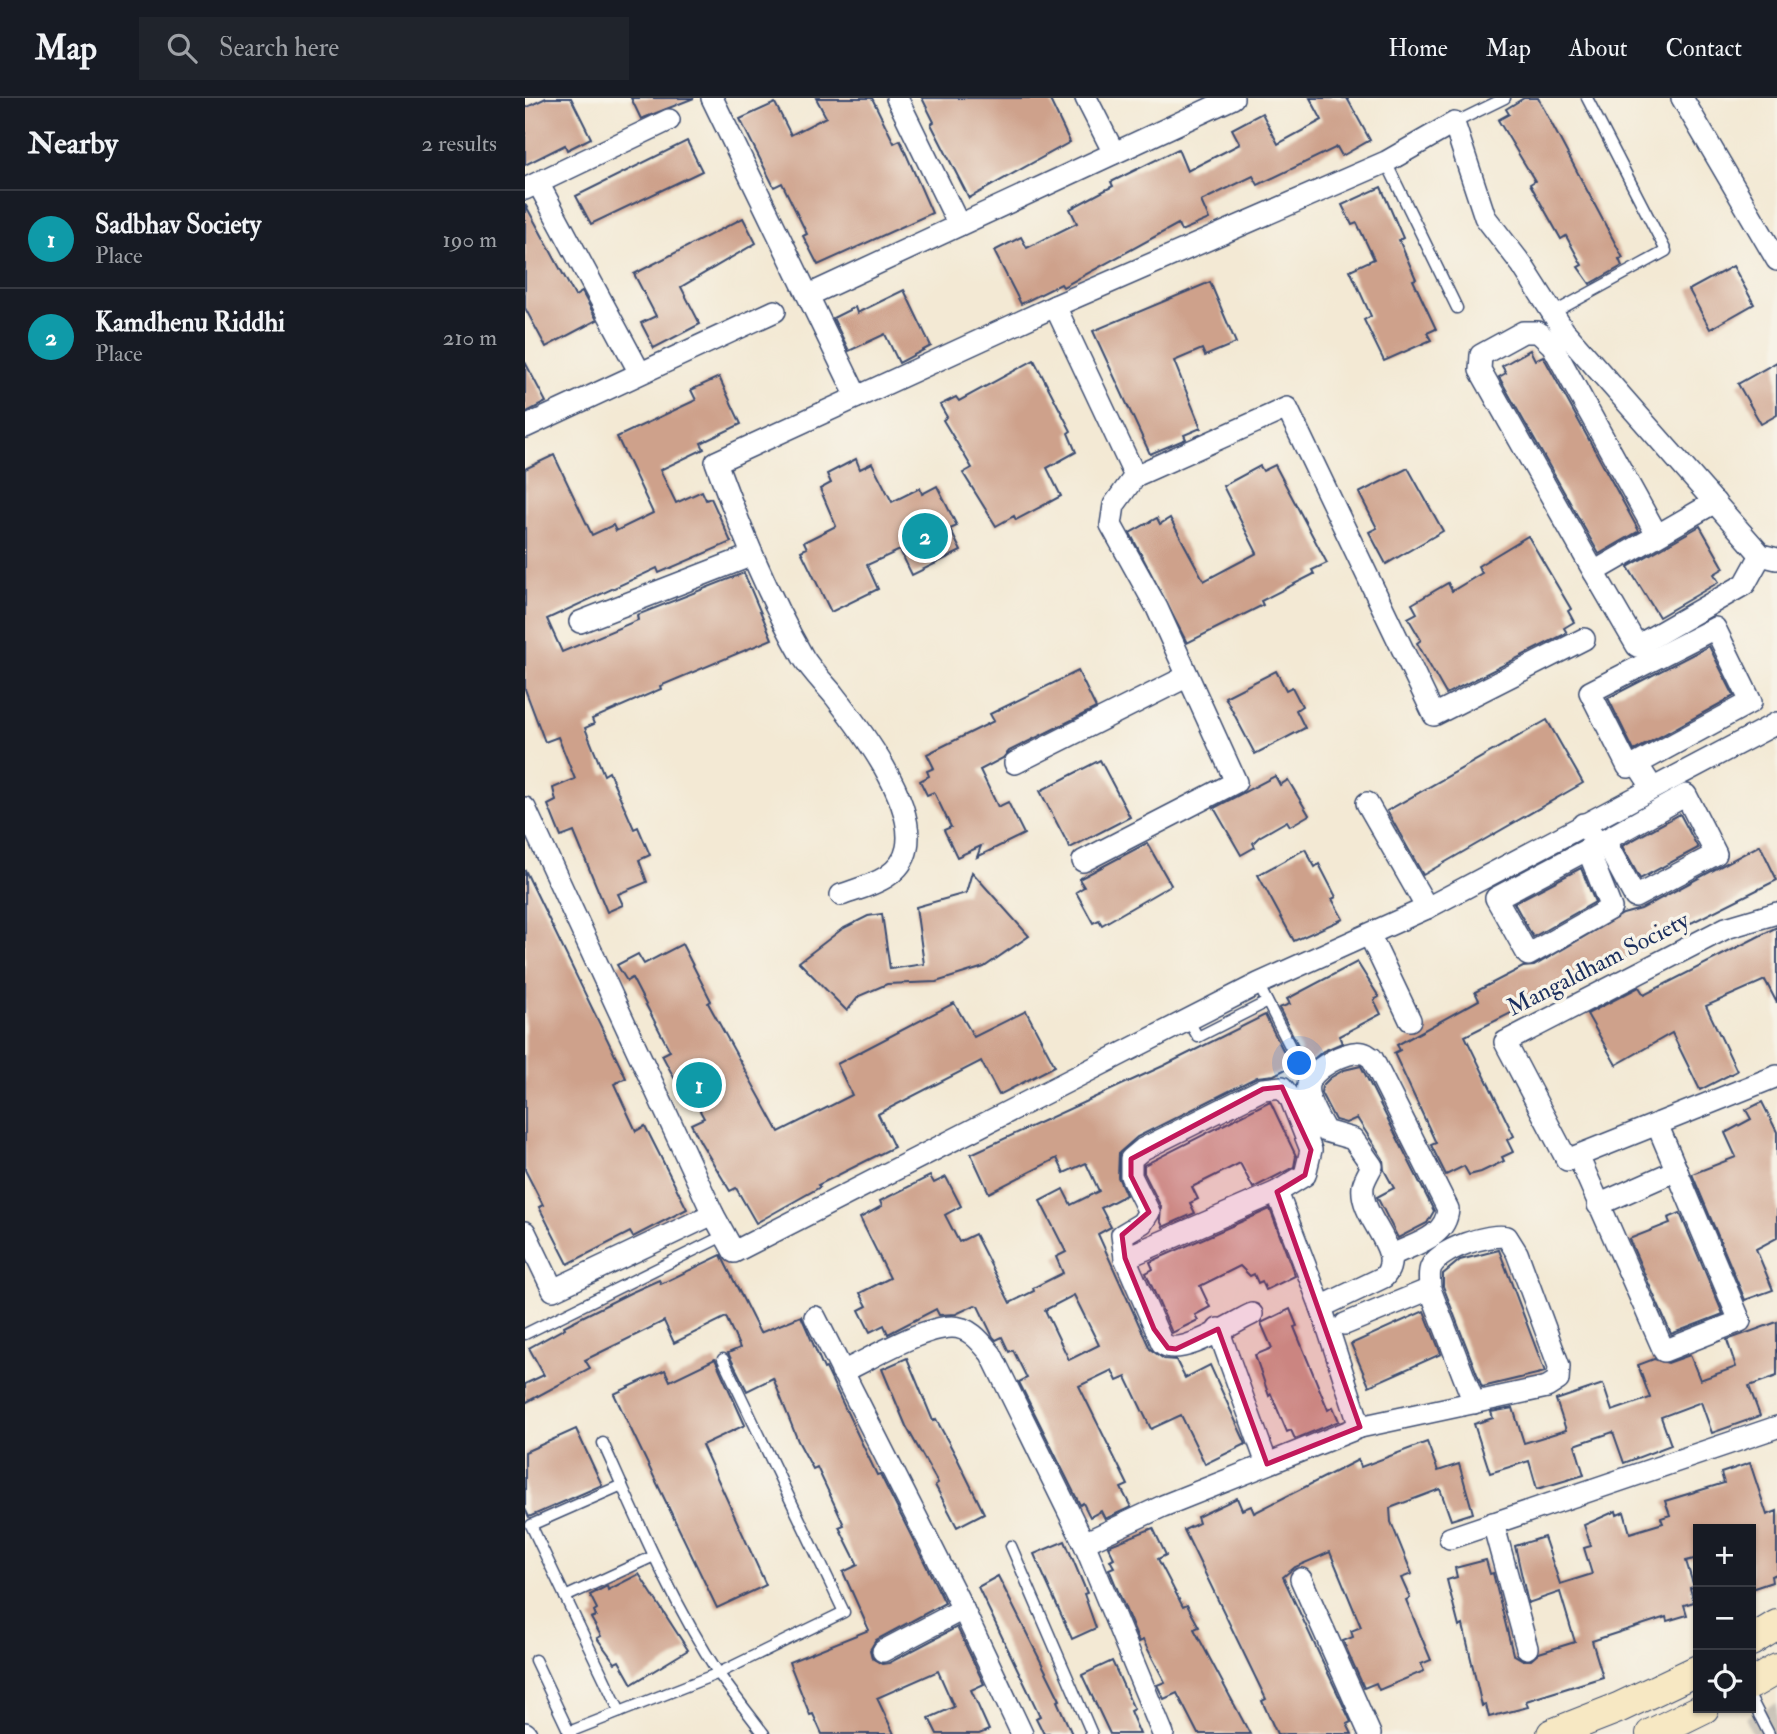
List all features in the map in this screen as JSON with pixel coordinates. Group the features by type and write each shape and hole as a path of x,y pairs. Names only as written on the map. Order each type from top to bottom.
{"main road":[{"path":"1756,1638 1777,1625"},
{"path":"1756,1681 1777,1669"},
{"path":"1552,1734 1690,1674"},
{"path":"1654,1733 1694,1713"}],"street":[{"path":"713,98 857,397"},
{"path":"897,98 959,225"},
{"path":"1086,98 1114,153"},
{"path":"809,295 1233,98"},
{"path":"1682,98 1777,260"},
{"path":"640,373 531,186 669,120"},
{"path":"841,895 885,878 902,863 907,847 908,818 891,780 835,696 804,659 750,556 716,462 1055,306 1386,162 1454,123 1485,217 1522,265 1564,331 1714,502 1769,557 1745,584 1637,646 1480,370 1481,355 1523,332 1538,332 1552,345 1657,535"},
{"path":"1055,306 1135,476"},
{"path":"525,427 775,311"},
{"path":"1083,861 1236,782 1186,677 1157,608 1111,525 1114,505 1135,476 1287,408 1434,715 1584,639"},
{"path":"1594,572 1714,502"},
{"path":"580,622 750,556"},
{"path":"1715,628 1751,702 1637,764 1628,767 1590,692 1715,628"},
{"path":"1015,763 1186,677"},
{"path":"1593,838 1590,855 1611,908 1528,956 1496,898 1593,838 1651,787 1777,723"},
{"path":"1637,764 1651,787"},
{"path":"525,808 713,1214 734,1252 1188,1020 1262,993 1427,908 1593,838 1686,795 1717,854 1635,897 1608,847 1593,838"},
{"path":"1367,803 1427,908"},
{"name":"Mangaldham Society","path":"1577,1156 1567,1160 1505,1042 1726,928 1777,913"},
{"path":"1370,936 1411,1020"},
{"path":"1321,1307 1384,1277 1391,1268 1392,1255 1368,1214 1363,1187 1372,1166 1353,1139 1325,1131 1310,1099 1308,1085 1316,1071 1347,1056 1362,1053 1372,1058 1448,1209 1447,1220 1439,1233 1392,1255"},
{"path":"1657,1124 1740,1321 1664,1351 1577,1156 1657,1124 1777,1076"},
{"path":"1125,1258 1277,1192 1305,1175 1311,1150 1290,1097 1282,1087 1263,1089 1143,1149 1131,1159 1131,1175 1149,1212 1142,1223 1122,1235 1125,1258 1154,1329 1168,1348 1176,1349 1202,1340 1218,1329 1252,1314"},
{"path":"1598,1205 1677,1170"},
{"path":"1277,1192 1321,1307 1360,1427"},
{"path":"525,1232 553,1290 713,1214"},
{"path":"1084,1543 1163,1506 1360,1427 1474,1404 1547,1387 1559,1380 1559,1366 1517,1253 1507,1237 1497,1235 1480,1238 1436,1258 1429,1269 1430,1289 1474,1404"},
{"path":"1345,1324 1430,1289"},
{"path":"815,1317 963,1609 1023,1734"},
{"path":"842,1372 909,1339 953,1326 976,1335 991,1354 1084,1543 1163,1734"},
{"path":"1218,1329 1267,1465"},
{"path":"1450,1538 1776,1432"},
{"path":"1493,1524 1527,1648"},
{"path":"1301,1579 1370,1734"},
{"path":"884,1651 963,1609"},
{"path":"1640,1698 1654,1733"}],"lane":[{"path":"1454,123 1505,98"},
{"path":"1552,313 1666,251 1587,98"},
{"path":"1386,162 1457,308"},
{"path":"1262,993 1294,1054"},
{"path":"525,1334 725,1235"},
{"path":"535,1660 566,1733 719,1673 844,1612 723,1359"},
{"path":"603,1443 654,1556 719,1673 764,1734"},
{"path":"620,1712 531,1525 622,1485"},
{"path":"1011,1546 1092,1734"},
{"path":"565,1597 654,1556"},
{"path":"1756,1709 1769,1734"}],"highlighted area":[{"path":"1282,1087 1311,1150 1305,1175 1277,1192 1360,1427 1267,1464 1218,1329 1176,1349 1168,1348 1154,1329 1125,1258 1122,1235 1149,1212 1131,1176 1131,1159 1263,1089"}],"shaded area":[{"path":"1777,1703 1777,1734 1752,1734 1745,1717"}],"building":[{"path":"546,98 571,98 591,138 567,150 565,145 525,165 525,108"},
{"path":"631,98 694,98 641,119"},
{"path":"816,98 872,98 894,143 900,140 932,213 818,265 803,236 807,234 782,183 774,187 740,119 775,103 791,135 826,117"},
{"path":"922,98 1049,98 1070,142 969,198 931,124 934,122"},
{"path":"1310,98 1347,98 1370,140 1342,156 1337,147 1258,185 1253,176 1201,201 1209,219 1181,231 1178,224 1063,287 1061,284 1021,304 994,251 1021,237 1027,248 1077,223 1070,209 1113,186 1111,182 1178,149 1187,171 1240,144 1232,129 1262,113 1278,144 1322,120"},
{"path":"1524,98 1538,98 1623,258 1619,259 1622,266 1590,284 1578,267 1582,265 1566,236 1561,239 1530,184 1535,181 1498,120 1509,114 1506,109"},
{"path":"687,141 702,171 591,224 576,196"},
{"path":"1381,187 1403,238 1399,240 1416,279 1413,280 1436,329 1427,333 1431,340 1384,361 1364,320 1371,316 1350,270 1374,259 1357,223 1352,225 1342,205"},
{"path":"525,204 575,296 582,292 597,320 546,347 525,308"},
{"path":"743,218 756,243 681,287 700,324 654,348 641,323 656,316 634,274"},
{"path":"1733,266 1754,304 1710,329 1689,290"},
{"path":"1210,282 1236,343 1205,356 1202,349 1174,361 1201,428 1184,435 1186,439 1150,454 1093,331"},
{"path":"904,290 931,346 899,363 885,334 849,351 833,318 855,307 857,313"},
{"path":"1530,350 1535,360 1543,356 1639,531 1599,554 1499,377 1506,373 1502,366"},
{"path":"1034,360 1071,431 1068,433 1076,452 1047,468 1061,496 1016,520 1014,516 996,526 963,473 972,468 943,420 947,417 940,405 956,397 959,401"},
{"path":"525,362 546,402 525,413"},
{"path":"1777,362 1777,415 1761,424 1738,384"},
{"path":"719,377 741,424 701,443 704,449 660,470 676,503 702,491 706,500 711,498 731,542 659,573 657,568 547,619 562,652 638,620 637,615 744,573 772,639 660,686 661,689 592,719 594,724 585,728 604,775 609,772 634,829 638,827 650,855 639,860 647,882 618,894 623,905 607,912 574,832 561,837 548,805 556,801 553,788 575,779 558,737 545,742 525,689 525,469 554,455 592,535 613,525 616,531 653,513 617,437 696,400 691,390"},
{"path":"856,459 860,469 872,463 892,502 920,488 922,494 937,486 957,526 950,529 961,551 912,575 900,550 867,565 878,589 831,612 801,551 807,548 804,542 836,526 820,489 831,483 827,474"},
{"path":"1275,465 1327,563 1312,570 1314,574 1261,601 1263,605 1187,643 1130,533 1157,518 1160,524 1170,518 1204,581 1257,553 1223,486 1260,466 1263,471"},
{"path":"1408,468 1443,531 1386,564 1369,532 1377,528 1359,493"},
{"path":"1700,526 1724,568 1714,574 1719,582 1659,617 1628,567"},
{"path":"1528,536 1571,609 1568,611 1574,622 1564,628 1567,633 1446,694 1417,643 1421,640 1408,618 1417,613 1412,604 1448,583 1452,591 1482,573 1478,566"},
{"path":"1709,646 1734,696 1634,751 1608,698"},
{"path":"1078,671 1096,708 1009,751 1003,758 980,770 998,807 1008,802 1024,834 977,857 981,846 957,857 944,830 951,827 934,792 927,795 920,781 929,776 927,771 934,768 927,754 994,721 990,714"},
{"path":"1276,671 1286,690 1292,687 1302,706 1296,710 1305,728 1255,754 1225,697"},
{"path":"1547,720 1583,783 1423,875 1387,811"},
{"path":"1100,760 1130,817 1070,848 1040,791"},
{"path":"1275,776 1280,785 1288,780 1309,815 1290,826 1287,821 1259,837 1253,843 1255,847 1241,855 1214,808"},
{"path":"1680,814 1698,848 1640,879 1622,846"},
{"path":"1147,843 1171,885 1102,925 1099,920 1093,923 1076,892 1084,887 1079,879"},
{"path":"1760,845 1777,880 1465,1036 1514,1136 1507,1140 1513,1152 1502,1157 1504,1161 1481,1172 1469,1175 1464,1166 1446,1175 1431,1145 1436,1143 1394,1053 1400,1050 1397,1045 1479,1000 1475,992 1523,967 1534,966 1623,914 1641,909"},
{"path":"1305,849 1315,867 1319,864 1336,897 1332,899 1343,919 1294,941 1258,875"},
{"path":"1581,868 1595,902 1533,937 1514,903"},
{"path":"525,870 626,1078 614,1084 636,1131 645,1126 687,1209 633,1237 630,1232 568,1264 539,1207 543,1205 525,1170"},
{"path":"972,872 1029,936 984,967 936,982 887,984 859,996 847,1011 799,962 842,929 868,916 882,914 890,969 924,964 916,907 966,893"},
{"path":"1777,927 1777,1003 1765,980 1706,1006 1737,1071 1700,1090 1672,1033 1616,1065 1587,1014 1639,987 1644,995"},
{"path":"682,944 711,1001 708,1003 779,1132 852,1095 837,1064 954,1003 974,1037 1026,1011 1055,1066 999,1095 981,1061 878,1114 894,1147 818,1185 820,1187 756,1223 736,1188 730,1191 701,1143 691,1124 704,1118 685,1084 679,1087 662,1055 670,1051 632,978 627,981 617,965 638,954 644,964"},
{"path":"1357,962 1379,997 1374,1000 1381,1014 1339,1036 1342,1043 1323,1051 1303,1068 1300,1062 1274,1075 1257,1077 1137,1137 1119,1153 1118,1177 1126,1195 1101,1208 1111,1227 1098,1234 1150,1349 1164,1359 1176,1360 1185,1378 1210,1365 1246,1444 1205,1464 1181,1415 1151,1429 1126,1377 1117,1381 1112,1370 1079,1386 1128,1485 1121,1488 1131,1507 1105,1519 1101,1511 1090,1517 1083,1503 1080,1505 1019,1382 1027,1378 1013,1350 1009,1352 1002,1337 996,1340 993,1337 978,1306 956,1314 939,1315 936,1309 888,1334 884,1325 870,1332 859,1310 867,1306 860,1293 890,1278 860,1218 882,1206 880,1201 930,1176 934,1183 946,1177 961,1206 945,1215 959,1242 975,1234 1010,1303 1034,1291 1033,1288 1063,1273 1056,1257 1066,1252 1040,1201 1063,1189 1071,1205 1099,1191 1086,1163 1064,1173 1057,1158 989,1193 971,1154 1163,1066 1265,1015 1287,1058 1297,1061 1301,1051 1279,1008 1290,1004 1287,999","holes":["1074,1295 1099,1345 1069,1360 1045,1310"]},
{"path":"1361,1066 1434,1211 1427,1223 1398,1238 1377,1197 1394,1188 1384,1170 1383,1159 1357,1118 1346,1123 1335,1120 1321,1093 1322,1086 1330,1078 1344,1070"},
{"path":"1270,1101 1296,1156 1294,1167 1253,1188 1240,1163 1192,1187 1198,1199 1190,1203 1195,1213 1163,1227 1160,1220 1161,1207 1144,1173 1144,1165"},
{"path":"1762,1102 1777,1132 1777,1238 1756,1249 1773,1290 1745,1300 1692,1174 1736,1157 1725,1133 1751,1119 1746,1110"},
{"path":"1270,1209 1295,1276 1266,1290 1262,1281 1258,1283 1254,1274 1250,1276 1240,1266 1200,1286 1210,1307 1195,1315 1198,1320 1172,1333 1146,1273 1153,1269 1150,1262"},
{"path":"1680,1213 1723,1314 1671,1334 1629,1239 1670,1223 1668,1218"},
{"path":"1499,1250 1545,1372 1482,1387 1443,1286 1443,1274 1460,1260"},
{"path":"721,1255 760,1333 801,1316 824,1369 826,1368 877,1475 880,1474 945,1603 876,1640 870,1650 872,1658 882,1664 889,1663 957,1627 984,1684 971,1690 989,1730 979,1734 937,1734 929,1718 954,1707 938,1671 877,1698 894,1734 822,1734 813,1714 810,1715 789,1662 869,1630 843,1572 858,1565 839,1527 844,1525 817,1467 813,1469 798,1441 773,1378 747,1391 728,1353 740,1348 726,1317 674,1343 664,1321 585,1360 590,1368 525,1403 525,1384 544,1375 529,1348 565,1328 564,1326 630,1293 659,1280 661,1284"},
{"path":"1290,1309 1297,1326 1294,1327 1328,1410 1333,1407 1339,1421 1295,1439 1291,1430 1287,1432 1271,1394 1269,1396 1255,1355 1272,1348 1261,1323"},
{"path":"1424,1311 1441,1354 1369,1386 1351,1344"},
{"path":"1777,1322 1777,1376 1749,1386 1760,1416 1712,1433 1701,1402 1661,1417 1671,1445 1624,1463 1613,1432 1575,1445 1584,1475 1537,1489 1529,1461 1490,1473 1474,1424 1493,1418 1491,1412 1513,1408 1524,1443 1566,1430 1556,1400 1603,1384 1612,1411 1650,1398 1638,1365 1654,1359 1668,1363 1690,1355 1700,1380 1736,1367 1727,1340"},
{"path":"907,1358 933,1421 936,1419 984,1513 957,1527 935,1485 938,1483 906,1426 882,1369"},
{"path":"715,1359 745,1425 702,1445 766,1585 717,1608 614,1394 665,1370 670,1381"},
{"path":"576,1429 602,1485 529,1517 525,1509 525,1452"},
{"path":"1427,1442 1438,1471 1459,1464 1473,1513 1451,1520 1440,1489 1390,1508 1391,1522 1412,1574 1401,1578 1410,1598 1406,1600 1431,1660 1421,1664 1424,1671 1379,1690 1376,1683 1364,1688 1343,1641 1353,1637 1351,1631 1361,1627 1330,1552 1295,1567 1283,1577 1351,1722 1347,1724 1352,1734 1277,1734 1262,1701 1266,1699 1184,1530 1199,1523 1197,1517 1237,1498 1242,1510 1251,1506 1254,1513 1358,1460 1361,1467"},
{"path":"1750,1463 1767,1515 1777,1511 1777,1574 1771,1576 1772,1582 1756,1587 1756,1524 1693,1524 1693,1559 1686,1561 1693,1584 1690,1588 1693,1602 1684,1605 1687,1615 1667,1621 1666,1617 1592,1641 1603,1677 1526,1701 1528,1707 1489,1717 1486,1705 1482,1706 1463,1625 1459,1627 1447,1580 1457,1577 1455,1568 1486,1560 1490,1574 1493,1573 1513,1654 1523,1660 1531,1660 1539,1653 1575,1642 1560,1592 1528,1603 1515,1546 1544,1537 1560,1584 1592,1574 1584,1548 1591,1546 1584,1525 1616,1511 1617,1515 1624,1512 1630,1533 1663,1523 1661,1518 1670,1515 1665,1501 1724,1483 1721,1473"},
{"path":"1153,1528 1166,1555 1158,1559 1183,1607 1187,1605 1199,1627 1194,1629 1250,1734 1198,1734 1177,1693 1164,1699 1157,1685 1165,1682 1143,1640 1139,1642 1109,1569 1114,1567 1110,1560 1114,1558 1108,1546"},
{"path":"1065,1541 1087,1593 1084,1594 1096,1628 1072,1639 1034,1554"},
{"path":"639,1574 688,1650 632,1684 619,1661 615,1663 597,1638 601,1636 591,1618 596,1616 594,1611 597,1609 590,1595 607,1586 608,1590"},
{"path":"998,1576 1060,1700 1057,1701 1072,1734 1044,1734 1036,1718 1040,1716 978,1587"},
{"path":"1112,1661 1134,1709 1130,1711 1140,1734 1110,1734 1082,1675"}],"place":[{"name":"Kamdhenu Riddhi","path":"925,536"},
{"name":"Sadbhav Society","path":"699,1085"}]}
